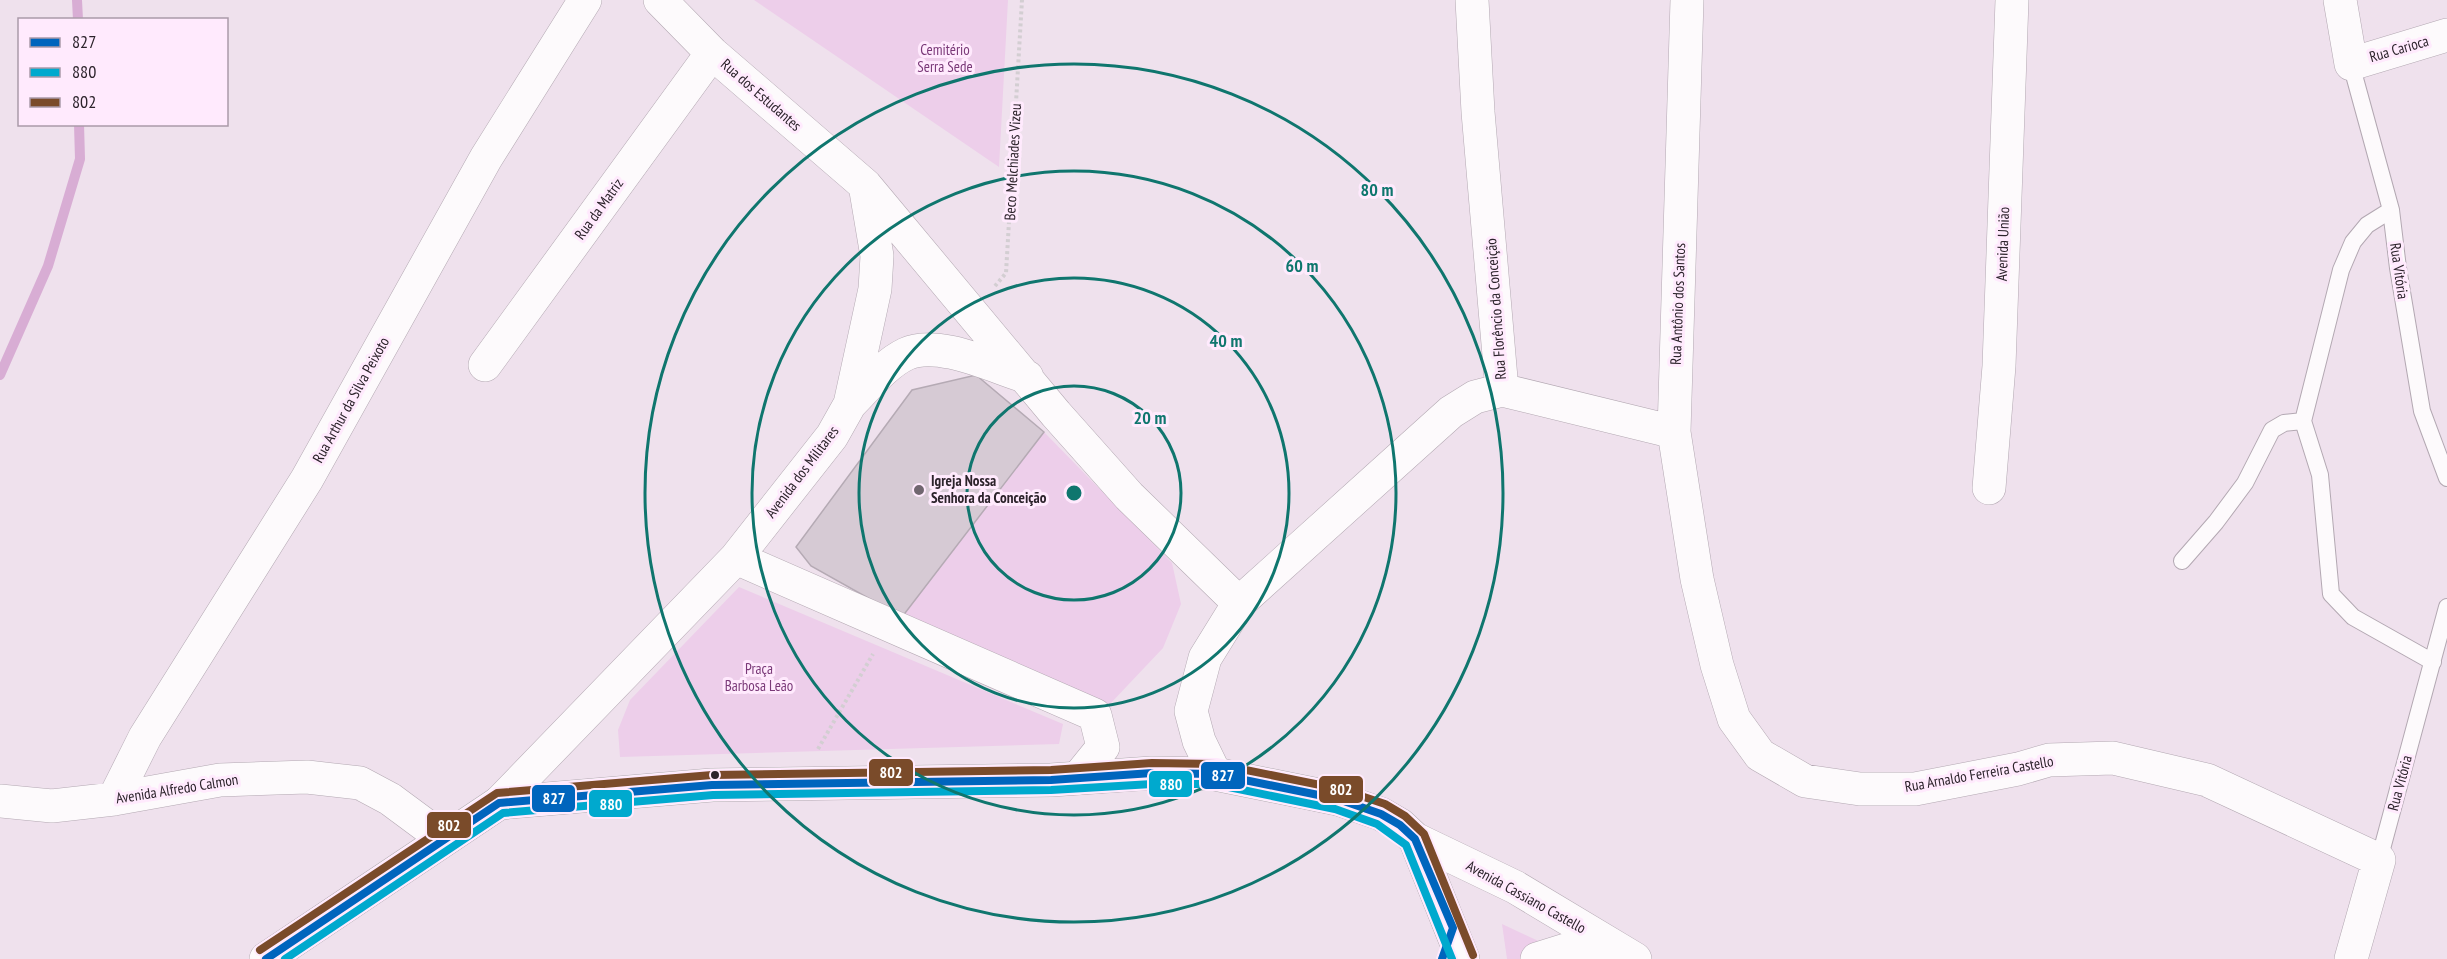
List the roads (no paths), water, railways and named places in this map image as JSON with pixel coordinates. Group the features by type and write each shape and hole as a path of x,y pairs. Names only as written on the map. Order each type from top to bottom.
{"street":[{"name":"Rua Arthur da Silva Peixoto","path":"114,799 145,737 307,479 486,158 585,0"},
{"name":"Rua dos Estudantes","path":"660,0 712,53 865,185"},
{"name":"Rua Florêncio da Conceição","path":"1215,774 1199,741 1191,711 1205,658 1239,603 1451,412 1475,397 1502,390 1478,111 1472,0"},
{"name":"Rua Antônio dos Santos","path":"1674,432 1687,0"},
{"name":"Avenida União","path":"1989,488 1999,366 2012,0"},
{"path":"2340,0 2351,64"},
{"name":"Rua Carioca","path":"2351,64 2447,35"},
{"name":"Rua da Matriz","path":"485,365 712,53"},
{"path":"865,185 1129,496 1239,603"},
{"name":"Avenida dos Militares","path":"266,959 498,803 736,558 832,436 850,404 875,290 877,256 865,185"},
{"path":"850,404 898,360 924,349 946,350 1027,377"},
{"path":"1502,390 1674,432"},
{"name":"Rua Arnaldo Ferreira Castello","path":"1674,432 1697,579 1717,665 1734,719 1760,755 1805,781 1860,789 1915,789 2018,769 2049,760 2113,758 2207,780 2379,860"},
{"path":"736,558 1095,715 1103,747 1078,778"},
{"path":"498,803 711,785 1078,778 1152,773 1215,774 1338,799 1381,814 1400,825 1415,839 1453,928 1463,959"},
{"name":"Avenida Alfredo Calmon","path":"0,801 52,806 114,799 220,780 307,777 360,783 390,799 444,839"},
{"name":"Avenida Cassiano Castello","path":"1415,839 1515,887 1635,959"},
{"name":"Rua Vitória","path":"2350,959 2379,860"},
{"path":"1442,959 1453,928"},
{"path":"1537,959 1569,949 1619,959"}],"lane":[{"name":"Rua Vitória","path":"2351,64 2391,210 2398,268 2422,411 2447,478"},
{"path":"2391,210 2367,225 2353,242 2341,270 2303,421 2320,475 2331,594 2352,617 2433,662"},
{"path":"2182,561 2216,522 2245,483 2272,430 2284,423 2303,421"},
{"name":"Rua Vitória","path":"2379,860 2447,607"}],"waterway":[{"path":"77,0 78,18"},
{"path":"0,375 48,266 80,159 79,126"}],"place":[{"name":"Igreja Nossa Senhora da Conceição","path":"919,490"}],"park label":[{"name":"Cemitério Serra Sede","path":"945,58"},
{"name":"Praça Barbosa Leão","path":"759,678"}]}
